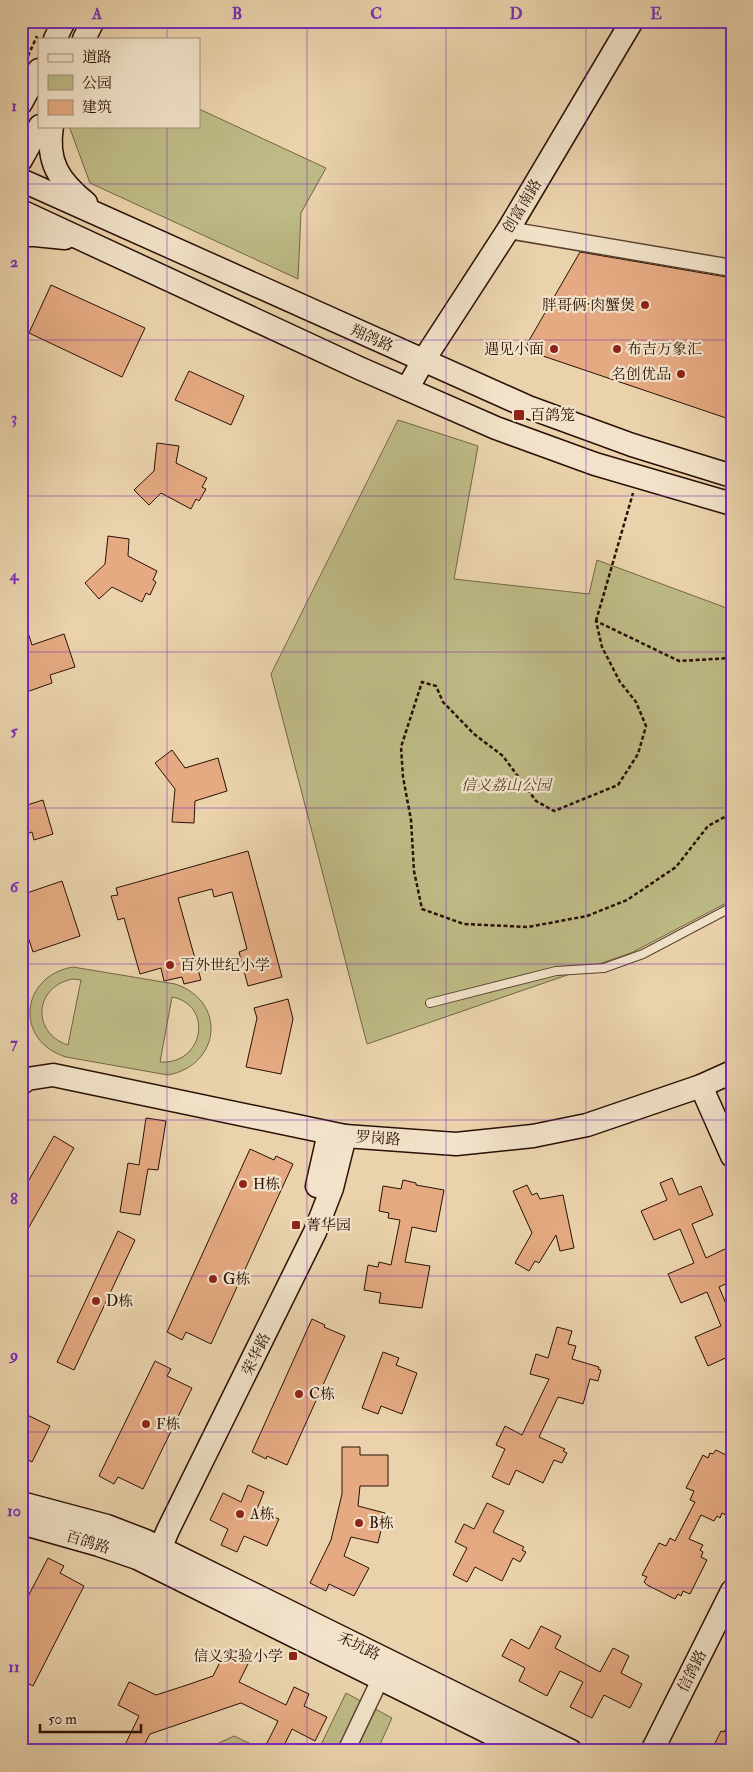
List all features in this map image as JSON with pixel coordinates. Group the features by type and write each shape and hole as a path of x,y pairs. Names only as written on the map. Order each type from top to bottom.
{"street":[{"path":"48,34 64,21"},
{"path":"84,38 93,21"},
{"name":"创富南路","path":"407,389 423,361 508,230 632,21"},
{"path":"21,88 34,66"},
{"path":"21,103 34,66"},
{"path":"21,160 39,128"},
{"path":"52,128 50,153 54,166 64,182 84,201 111,221"},
{"name":"翔鸽路","path":"21,180 528,407 640,448 732,476"},
{"path":"21,211 407,389 496,428 638,478 732,504"},
{"path":"508,230 732,268"},
{"path":"21,236 51,235 90,243"},
{"name":"罗岗路","path":"23,1075 53,1075 337,1134 456,1144 533,1136 587,1125 701,1086 732,1072"},
{"path":"701,1086 724,1130 732,1156"},
{"name":"荣华路","path":"149,1554 315,1232 332,1188 337,1134"},
{"name":"百鸽路","path":"21,1503 107,1526 149,1554"},
{"name":"百鸽路","path":"21,1523 99,1545 149,1554"},
{"name":"禾坑路","path":"149,1554 385,1670 571,1751"},
{"name":"信鸽路","path":"652,1751 732,1591"},
{"path":"346,1751 385,1670"},
{"name":"禾坑路","path":"385,1670 526,1751"}],"lane":[{"path":"430,1003 556,970 604,968 643,954 732,907"}],"path":[{"path":"638,478 596,621 602,647 620,682 636,702 646,726 638,754 618,785 554,811 536,802 503,756 474,734 443,702 436,686 422,682 401,747 403,777 412,820 414,871 422,909 464,924 519,927 587,916 627,900 676,867 708,826 732,813"},
{"path":"596,621 680,661 732,658"}],"green space":[{"path":"200,109 326,168 301,213 298,279 90,183 70,128 200,128"},
{"name":"信义荔山公园","path":"398,420 478,446 454,579 589,594 597,560 732,610 732,900 631,953 367,1044 271,674"},
{"path":"73,967 175,984 192,992 203,1004 210,1018 211,1032 207,1046 199,1059 186,1069 168,1075 66,1057 49,1049 38,1037 31,1024 30,1009 34,995 42,983 55,973","holes":["73,979 81,980 68,1045 56,1039 48,1031 43,1021 42,1010 45,1000 51,991 60,983","172,997 185,1002 194,1011 198,1022 198,1034 194,1045 186,1054 175,1060 160,1062"]},
{"path":"346,1693 392,1718 377,1751 318,1751"},
{"path":"234,1736 266,1751 202,1751"}],"building":[{"name":"布吉万象汇","path":"580,252 732,278 732,420 543,356 531,350 533,348 527,344"},
{"path":"51,285 145,328 122,377 29,333"},
{"path":"189,371 244,396 231,425 175,400"},
{"path":"157,443 179,446 176,463 207,478 202,487 206,489 199,501 196,499 191,509 161,493 149,505 134,490 154,471"},
{"path":"108,536 129,539 128,556 157,571 153,580 156,582 150,595 146,593 142,602 112,587 99,599 85,583 105,564"},
{"path":"23,617 32,645 64,634 75,667 50,675 52,683 21,694 21,618"},
{"path":"172,750 185,768 218,758 227,791 195,801 194,823 172,822 175,789 155,763"},
{"path":"43,800 53,834 34,840 32,832 21,836 21,815 26,814 24,806"},
{"path":"248,851 282,977 248,986 239,952 247,949 232,892 214,897 212,889 178,898 201,980 184,984 182,977 164,981 161,968 140,974 124,918 118,920 111,896 118,895 116,888"},
{"path":"62,881 80,936 33,952 21,916 21,895"},
{"path":"288,999 293,1019 281,1074 246,1067 257,1018 254,1008"},
{"path":"146,1118 166,1121 158,1170 148,1169 140,1215 120,1212 128,1163 139,1165"},
{"path":"54,1136 74,1148 21,1241 21,1194"},
{"path":"250,1149 274,1160 276,1156 293,1164 211,1344 186,1332 182,1340 167,1332"},
{"path":"672,1178 679,1195 701,1186 713,1215 692,1224 706,1258 727,1248 732,1258 732,1281 719,1287 732,1318 732,1355 708,1366 695,1337 721,1326 707,1292 681,1303 668,1274 694,1263 680,1229 654,1240 641,1211 667,1200 660,1183"},
{"path":"403,1180 416,1183 416,1185 444,1190 436,1232 412,1227 405,1262 430,1266 422,1308 379,1303 381,1293 364,1290 368,1265 378,1267 379,1262 391,1265 400,1220 388,1218 389,1213 379,1211 383,1186 401,1189"},
{"path":"527,1185 532,1195 537,1193 540,1199 563,1195 574,1248 560,1251 556,1235 539,1263 535,1261 529,1271 515,1263 532,1233 513,1191"},
{"name":"D栋","path":"118,1231 135,1240 74,1370 57,1362"},
{"name":"C栋","path":"312,1319 325,1325 324,1327 345,1336 287,1465 267,1456 266,1459 252,1452"},
{"path":"557,1327 572,1331 568,1344 576,1346 572,1359 599,1367 598,1369 601,1370 598,1381 590,1379 583,1404 558,1397 539,1437 565,1449 563,1451 567,1453 562,1463 554,1460 543,1483 516,1470 509,1485 492,1477 505,1449 496,1445 505,1426 522,1435 549,1379 530,1374 536,1354 548,1358"},
{"path":"383,1352 399,1358 396,1365 417,1373 402,1414 381,1406 378,1414 362,1408"},
{"name":"F栋","path":"155,1361 171,1369 167,1376 192,1388 143,1489 118,1477 114,1484 99,1476"},
{"path":"21,1412 50,1426 32,1462 21,1456"},
{"name":"B栋","path":"342,1447 360,1447 360,1455 388,1455 388,1486 360,1486 358,1506 385,1513 378,1543 351,1537 344,1556 369,1568 354,1596 329,1584 326,1591 310,1583 331,1540 342,1494"},
{"path":"716,1450 732,1458 732,1518 722,1513 720,1518 717,1516 714,1521 701,1515 689,1539 703,1545 700,1550 703,1552 701,1557 707,1560 690,1594 683,1591 681,1596 678,1594 675,1599 647,1585 644,1582 647,1577 642,1575 659,1543 666,1546 670,1538 675,1541 695,1502 690,1500 694,1491 686,1488 703,1455 708,1458 710,1453 713,1454"},
{"name":"A栋","path":"248,1485 264,1492 257,1509 279,1519 267,1546 244,1536 237,1552 221,1545 228,1529 210,1520 223,1493 241,1502"},
{"path":"487,1503 504,1511 493,1532 524,1547 522,1550 526,1552 520,1562 513,1558 502,1581 475,1567 467,1582 453,1575 467,1548 455,1542 464,1524 474,1529"},
{"path":"48,1558 64,1566 60,1573 84,1586 33,1686 21,1680 21,1610"},
{"path":"541,1626 561,1636 555,1648 600,1672 613,1648 629,1656 621,1673 642,1684 630,1708 604,1695 592,1718 570,1707 583,1682 560,1671 547,1696 519,1681 525,1668 502,1656 511,1639 529,1649"},
{"path":"227,1648 250,1660 239,1682 286,1705 294,1687 309,1694 304,1706 327,1717 315,1741 292,1729 282,1750 267,1743 278,1721 241,1703 150,1734 141,1751 122,1751 139,1716 118,1705 129,1682 156,1695 213,1676"},
{"path":"732,1716 732,1751 711,1751 721,1731 724,1732"}],"place":[{"name":"胖哥俩·肉蟹煲","path":"645,305"},
{"name":"遇见小面","path":"554,349"},
{"name":"布吉万象汇","path":"617,349"},
{"name":"名创优品","path":"681,374"},
{"name":"百鸽笼","path":"519,415"},
{"name":"百外世纪小学","path":"170,965"},
{"name":"H栋","path":"243,1184"},
{"name":"菁华园","path":"296,1225"},
{"name":"G栋","path":"213,1279"},
{"name":"D栋","path":"96,1301"},
{"name":"C栋","path":"299,1394"},
{"name":"F栋","path":"146,1424"},
{"name":"A栋","path":"240,1514"},
{"name":"B栋","path":"359,1523"},
{"name":"信义实验小学","path":"293,1656"}]}
